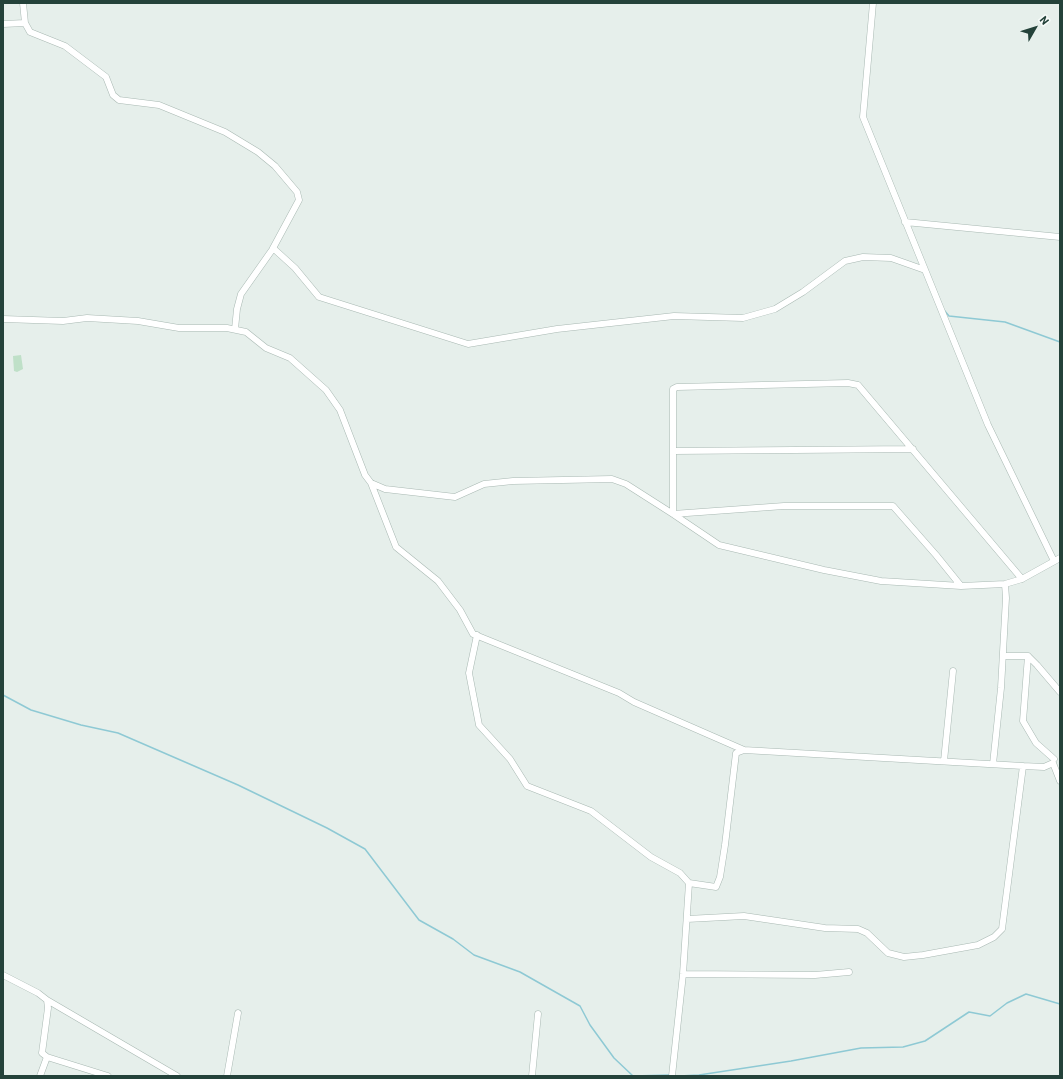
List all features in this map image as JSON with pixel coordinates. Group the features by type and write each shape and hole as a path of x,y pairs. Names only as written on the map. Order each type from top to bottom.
{"street":[{"path":"23,3 25,23 30,32 65,46 106,77 113,95 119,100 159,105 225,132 258,152 275,166 297,192 299,200 273,248 241,294 237,310 235,330"},
{"path":"873,3 862,117 988,425 1054,562"},
{"path":"3,24 25,23"},
{"path":"905,222 1060,238"},
{"path":"273,248 295,268 319,297 468,344 556,329 674,316 743,318 775,309 803,292 845,261 863,257 891,258 925,270"},
{"path":"3,320 63,321 87,318 138,322 179,328 227,328 246,332 266,348 290,358 326,390 340,410 364,475 371,483 396,547 438,580 460,610 473,634 619,693 634,702 744,750 1044,767 1060,754"},
{"path":"673,514 674,388 848,383 858,385 1022,579"},
{"path":"674,451 912,449"},
{"path":"371,483 385,489 455,497 484,484 513,481 612,478 626,484 719,545 824,570 881,581 961,586 1005,584 1022,579 1060,558"},
{"path":"673,514 784,506 893,506 936,554 961,586"},
{"path":"993,764 1003,656 1005,584"},
{"path":"477,635 469,673 479,725 510,759 527,786 591,811 651,857 680,872 689,883 716,887 720,877 725,845 736,753 744,750"},
{"path":"1003,656 1028,656 1037,664 1060,692"},
{"path":"1028,656 1023,721 1036,743 1053,761 1060,781"},
{"path":"944,761 953,671"},
{"path":"687,919 744,916 825,928 858,928 867,933 888,953 904,957 978,945 994,937 1002,929 1023,766"},
{"path":"672,1076 683,974 689,883"},
{"path":"683,974 815,975 849,972"},
{"path":"3,975 38,992 47,1000 177,1076"},
{"path":"47,1000 48,1008 42,1053 47,1057 108,1076"},
{"path":"227,1076 238,1013"},
{"path":"532,1076 538,1014"},
{"path":"40,1076 47,1057"}],"green space":[{"path":"21,355 23,369 17,372 14,371 13,356"}],"waterway":[{"path":"944,310 949,316 1005,322 1060,342"},
{"path":"3,695 31,710 81,725 118,733 238,785 327,828 365,849 419,920 453,939 474,955 520,972 580,1006 590,1025 614,1058 633,1076 670,1075"},
{"path":"679,1076 699,1075 791,1061 861,1048 903,1047 925,1041 969,1012 990,1016 1007,1003 1026,994 1060,1004"}]}
